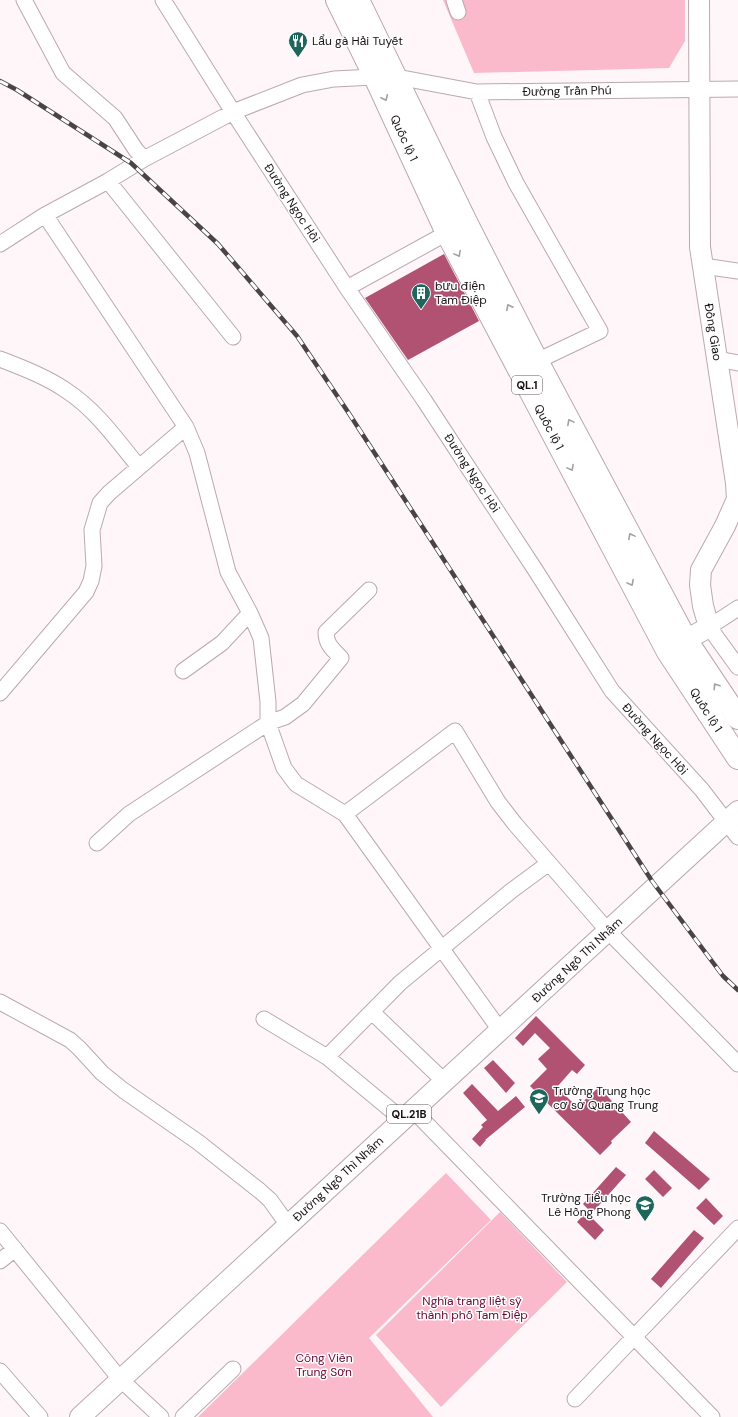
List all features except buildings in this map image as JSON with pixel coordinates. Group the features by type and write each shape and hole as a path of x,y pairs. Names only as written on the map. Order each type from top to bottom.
{"highway":[{"name":"Quốc lộ 1","path":"337,0 375,77 447,233 668,652 738,758"},
{"name":"Quốc lộ 1","path":"358,0 397,77 467,224 537,361 686,640 738,718"},
{"path":"375,77 397,77"}],"main road":[{"name":"Đồng Giao","path":"699,0 700,247 738,499 701,570 700,585 703,606 709,627"},
{"path":"686,640 709,627"},
{"name":"Đường Ngô Thì Nhậm","path":"80,1417 500,1030 608,932 734,823"}],"street":[{"path":"24,0 63,73 115,118 136,150 144,159"},
{"name":"Đường Ngọc Hồi","path":"163,0 232,112 347,288 424,400 612,690 702,790 734,823"},
{"path":"0,244 45,215 108,181 144,159 232,112 302,85 334,79 375,77"},
{"name":"Đường Trần Phú","path":"397,77 477,92 738,89"},
{"path":"477,92 494,137 516,183 600,331 537,361"},
{"path":"108,181 233,337"},
{"path":"45,215 186,427 197,453 228,572 250,613 261,638 268,702 268,723 284,768 296,784 345,814 500,1030"},
{"path":"347,288 447,233"},
{"path":"703,266 738,271"},
{"path":"0,359 46,378 67,391 90,409 139,467"},
{"path":"717,359 738,363"},
{"path":"0,693 86,592 91,581 94,566 92,530 100,503 109,492 186,427"},
{"path":"97,843 129,814 268,723 285,717 303,704 341,658 328,644 326,632 369,590"},
{"path":"738,608 709,627 738,667"},
{"path":"183,672 222,643 250,613"},
{"path":"345,814 455,731 498,802 549,863 608,932 738,1064"},
{"path":"327,1057 400,983 511,891 549,863"},
{"path":"0,1002 70,1040 102,1073 123,1090 198,1142 260,1191 270,1200 288,1225"},
{"path":"372,1012 444,1081"},
{"path":"264,1019 327,1057 408,1115 634,1337 712,1417"},
{"path":"575,1399 738,1228"},
{"path":"0,1231 120,1379 161,1417"},
{"path":"0,1261 15,1249"},
{"path":"183,1417 233,1370"},
{"path":"0,1371 40,1417"}],"green space":[{"path":"443,0 685,0 685,41 669,68 474,73"},
{"name":"Công Viên Trung Sơn","path":"446,1173 491,1220 369,1338 433,1417 198,1417"},
{"name":"Nghĩa trang liệt sỹ thành phố Tam Điệp","path":"500,1212 567,1282 441,1407 376,1335"}],"railway":[{"path":"0,81 17,90 131,163 218,244 297,336 348,412 652,881 723,976 738,990"}],"place":[{"name":"Lẩu gà Hải Tuyết","path":"298,58"},
{"name":"bưu điện Tam Điệp","path":"421,310"},
{"name":"Trường Trung học cơ sở Quang Trung","path":"539,1115"},
{"name":"Trường Tiểu học Lê Hồng Phong","path":"645,1222"}]}
